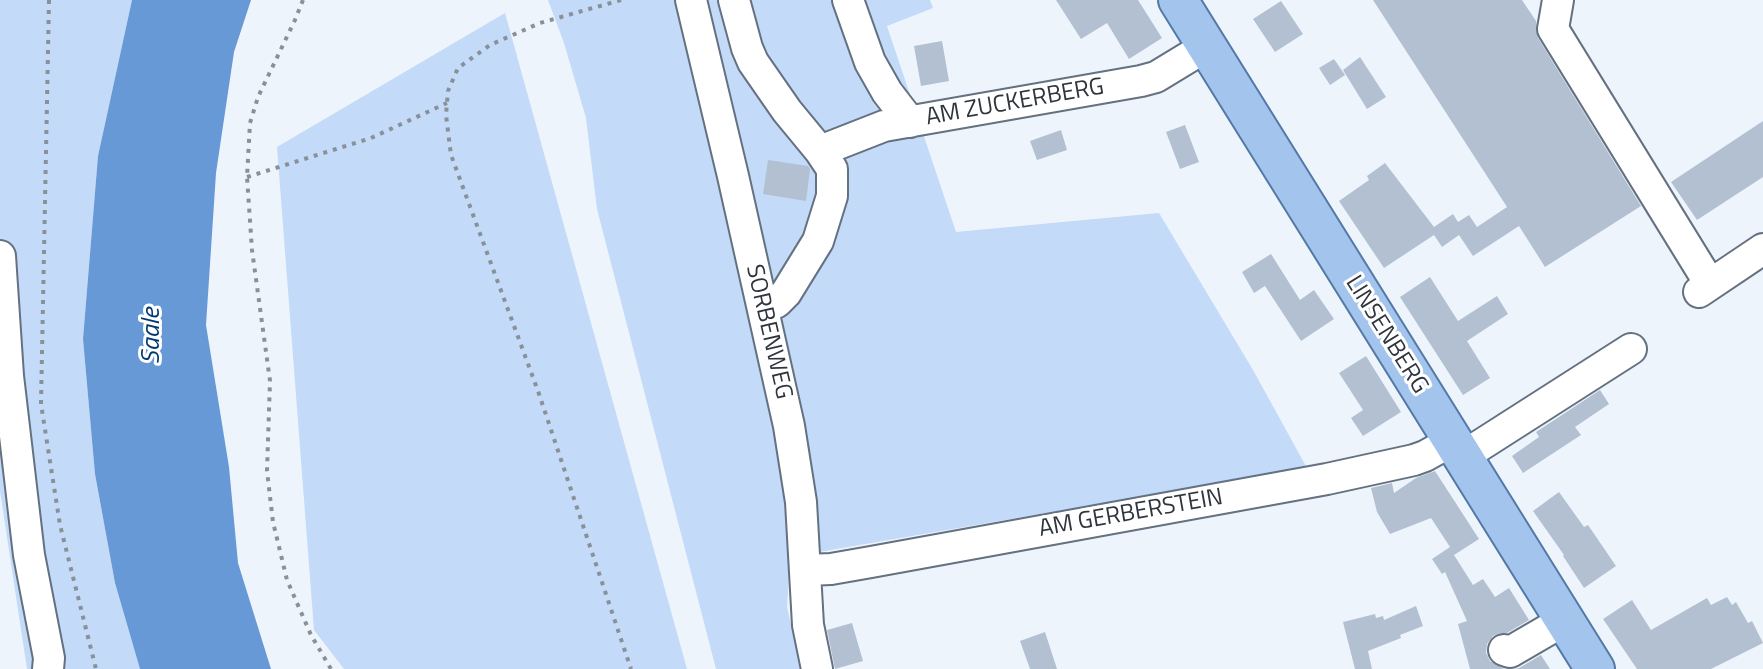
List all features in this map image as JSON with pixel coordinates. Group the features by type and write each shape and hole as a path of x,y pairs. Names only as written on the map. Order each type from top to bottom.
{"main road":[{"name":"LINSENBERG","path":"1178,0 1595,669"}],"street":[{"name":"SORBENWEG","path":"691,0 797,467 808,625 817,669"},
{"path":"734,0 753,62 832,169 832,196 818,241 786,293 763,309"},
{"path":"848,0 870,62 887,92 910,122"},
{"path":"1558,0 1553,29 1705,288 1763,249"},
{"name":"AM ZUCKERBERG","path":"820,151 884,126 1156,77 1207,46"},
{"path":"0,256 13,421 29,555 49,658 48,669"},
{"name":"AM GERBERSTEIN","path":"806,570 858,565 1327,479 1414,460 1439,449 1457,449 1631,349"},
{"path":"1504,650 1510,652 1565,620"}],"path":[{"path":"49,0 41,404 60,525 96,669"},
{"path":"303,0 258,97 250,123 247,177 252,250 270,381 267,471 273,522 287,580 311,635 331,669"},
{"path":"621,0 540,23 490,45 458,68 448,91 446,115 451,155 538,391 631,669"},
{"path":"247,177 371,138 447,103"}],"shaded area":[{"path":"0,0 132,0 98,156 83,339 95,474 115,583 140,669 27,669 0,491"},
{"path":"548,0 930,0 933,8 887,26 956,232 1159,213 1253,370 1307,468 790,557 787,607 801,669 716,669 597,209 586,118"},
{"path":"505,13 687,669 344,669 314,630 277,147"}],"water":[{"name":"Saale","path":"132,0 251,0 234,52 216,173 206,325 229,467 238,563 271,669 140,669 115,583 95,474 83,339 98,156"}],"building":[{"path":"1056,0 1138,0 1162,38 1129,59 1107,23 1081,39"},
{"path":"1373,0 1522,0 1536,21 1538,38 1641,206 1545,267 1519,226 1473,256 1459,235 1442,247 1434,235 1384,268 1339,201 1369,180 1367,176 1385,163 1434,227 1453,214 1458,222 1469,215 1477,227 1507,207"},
{"path":"1281,1 1303,34 1275,52 1253,19"},
{"path":"942,41 949,81 921,86 914,46"},
{"path":"1360,57 1386,97 1367,109 1343,70"},
{"path":"1334,59 1345,75 1330,85 1319,68"},
{"path":"1763,121 1763,177 1697,220 1671,182"},
{"path":"1185,125 1199,162 1180,169 1166,132"},
{"path":"1061,130 1067,150 1037,160 1030,141"},
{"path":"768,160 808,166 806,201 763,194"},
{"path":"1271,254 1300,300 1314,290 1334,319 1301,341 1265,286 1254,293 1242,272"},
{"path":"1430,277 1458,321 1497,296 1508,314 1467,341 1490,378 1463,395 1400,297"},
{"path":"1366,356 1401,412 1363,436 1351,418 1363,410 1339,373"},
{"path":"1600,390 1609,404 1575,427 1581,435 1523,473 1512,456 1539,437 1536,432"},
{"path":"1435,471 1479,539 1454,555 1473,585 1483,579 1495,597 1509,588 1529,620 1507,633 1493,636 1487,644 1486,653 1490,661 1504,669 1470,669 1458,624 1467,621 1445,572 1442,574 1432,559 1450,547 1431,518 1390,534 1377,512 1371,488 1392,483 1394,493 1416,478"},
{"path":"1559,492 1584,527 1588,525 1616,566 1584,588 1533,511"},
{"path":"1727,597 1732,605 1736,602 1748,623 1752,621 1763,643 1711,669 1637,669 1603,619 1632,600 1651,630 1707,598 1711,605"},
{"path":"1416,606 1423,626 1368,651 1372,669 1355,669 1343,622 1375,614 1376,618 1383,616 1384,620"},
{"path":"852,623 863,661 835,669 827,630"},
{"path":"1045,632 1057,669 1030,669 1020,641"},
{"path":"1541,655 1550,669 1515,669 1519,668"}]}
